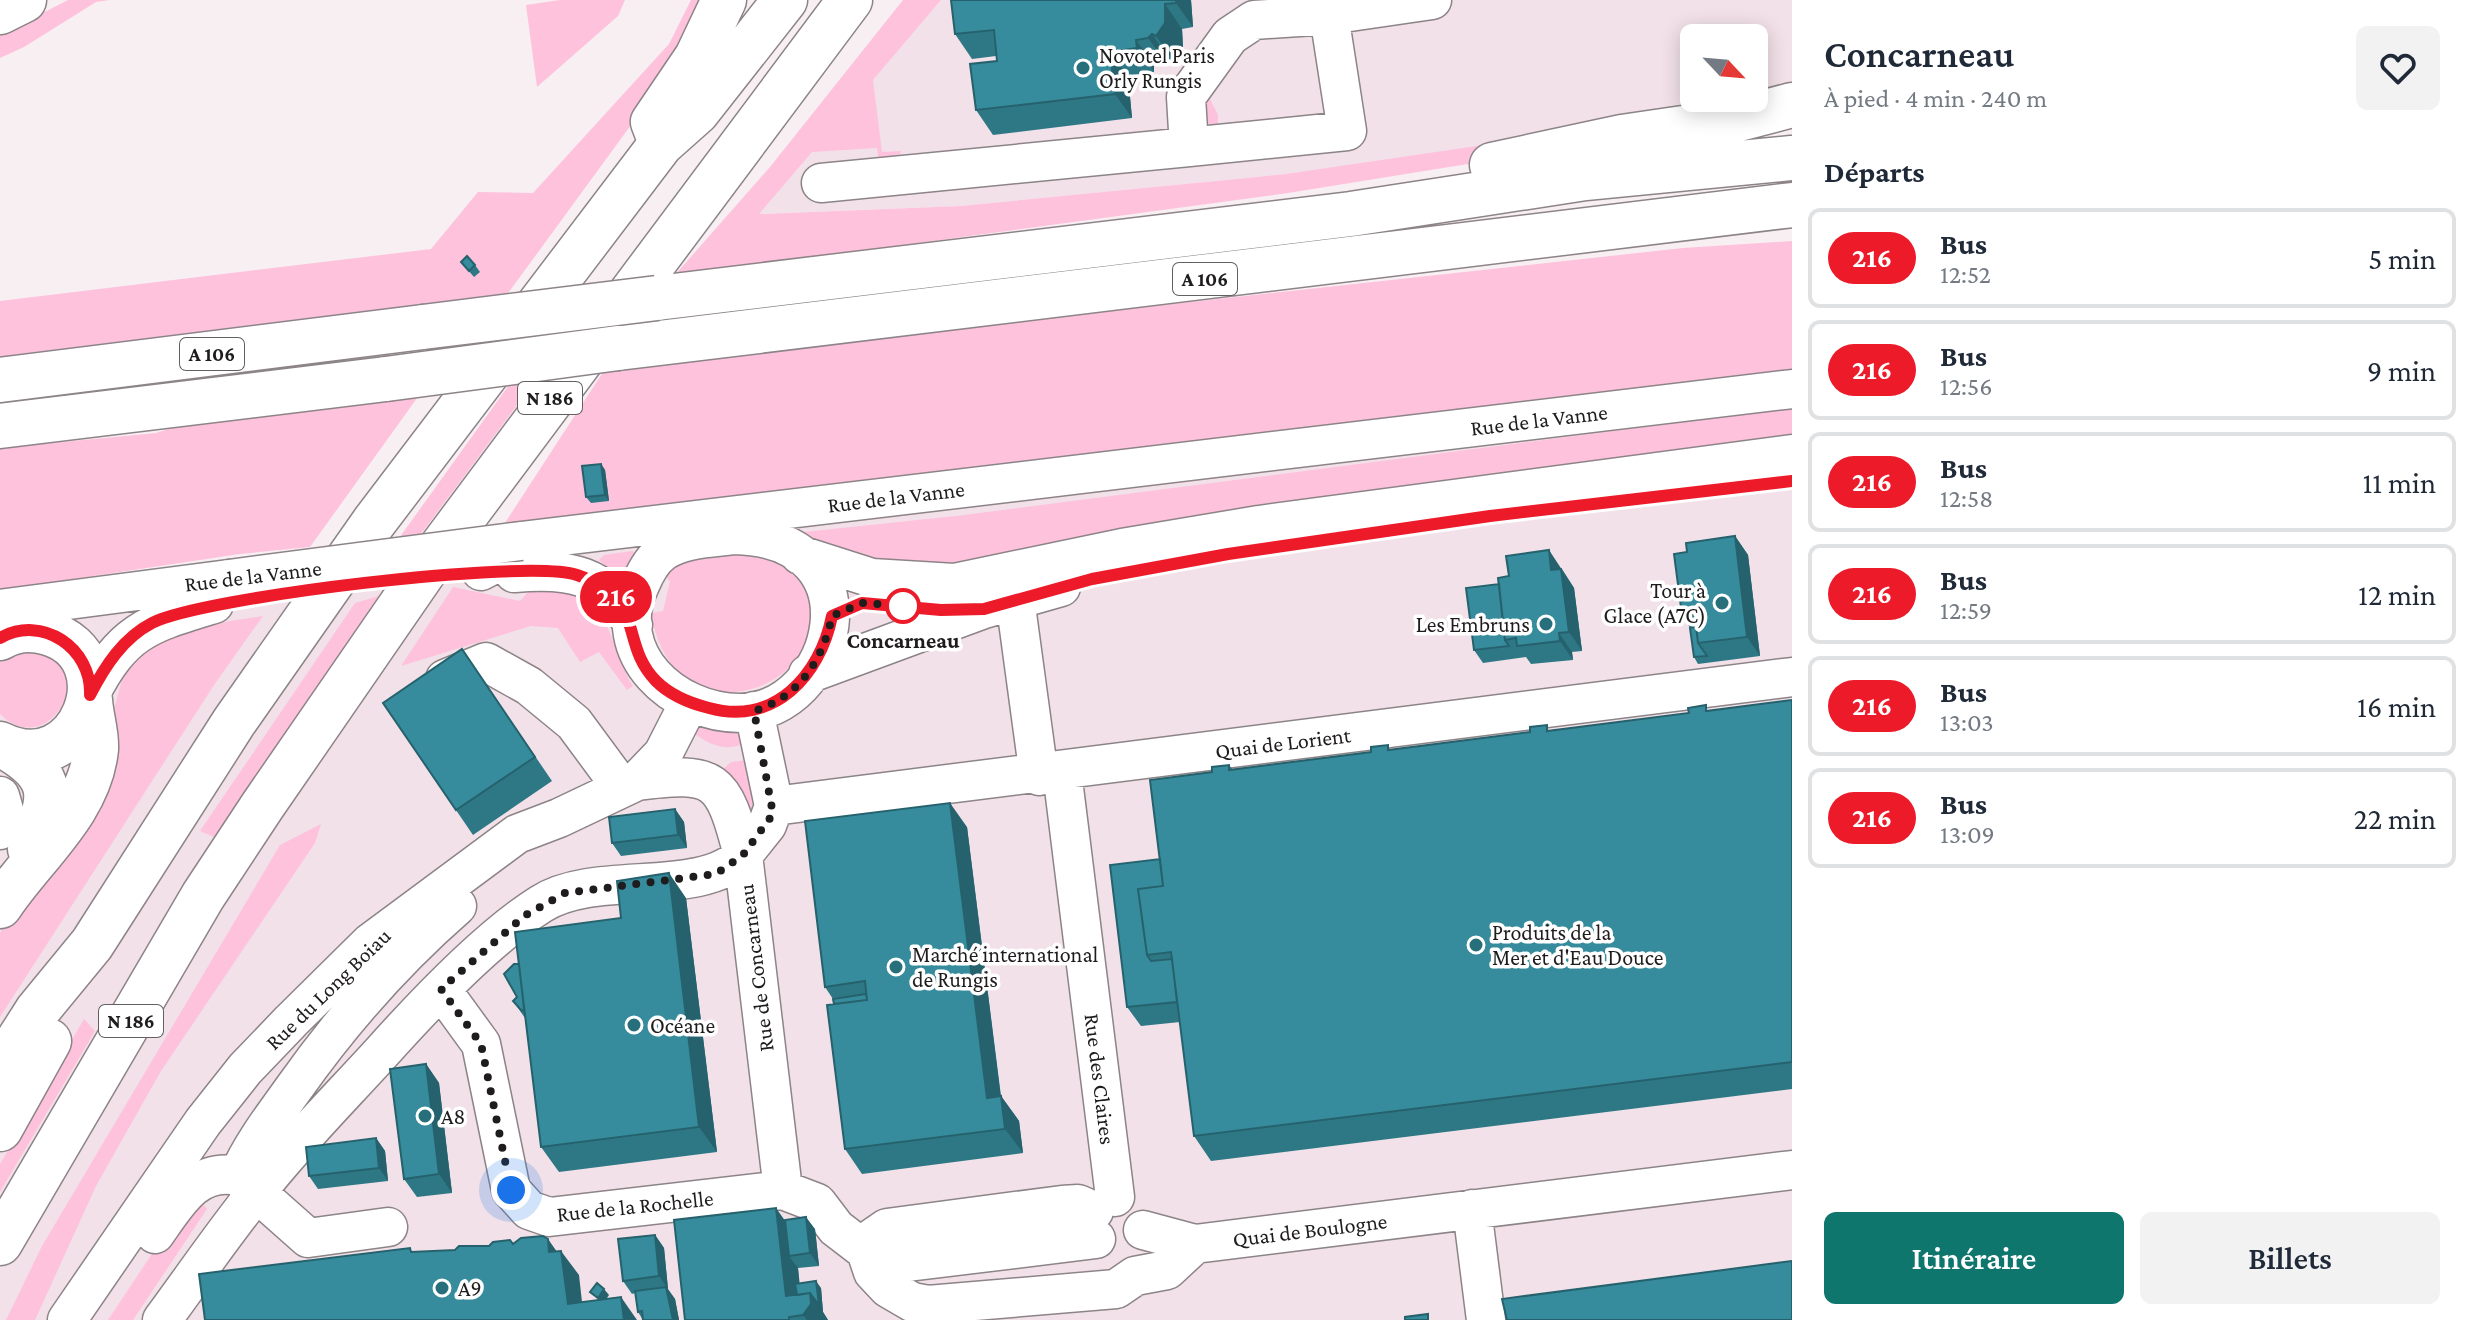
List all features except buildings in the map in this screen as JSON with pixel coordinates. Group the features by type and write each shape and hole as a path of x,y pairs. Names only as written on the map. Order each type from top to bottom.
{"main road":[{"path":"0,12 24,0"},
{"path":"661,144 653,122 697,57 724,0"},
{"name":"N 186","path":"0,1129 60,1022 92,944 234,722 374,522 661,144 697,112 785,0"},
{"name":"N 186","path":"1,1248 203,896 263,805 453,531 850,0"},
{"path":"1351,214 1379,189 1622,137 1731,121 1792,105"},
{"name":"A 106","path":"0,380 1351,214 1585,178 1792,158"},
{"name":"A 106","path":"0,426 1792,205"},
{"path":"6,629 40,630 68,643 87,669 96,747 89,778 68,819 8,894"},
{"path":"5,746 27,752 61,743 85,717 90,698"},
{"path":"5,746 39,772 47,791 45,813 8,894"},
{"path":"0,1069 37,1011 92,944"}],"street":[{"path":"1189,147 1186,97 1230,36 1255,9 1329,15 1432,0"},
{"path":"821,183 1347,131 1329,15"},
{"name":"Rue de la Vanne","path":"6,629 521,541 1792,389"},
{"path":"735,535 765,538 800,555 872,578 954,583 1122,548 1259,525 1792,454"},
{"path":"808,674 1000,604 1092,579 1228,554 1536,510 1792,481"},
{"path":"481,571 509,556 686,542 1021,496"},
{"path":"686,542 664,551 645,574 633,607 633,625 639,653 655,680 689,703 720,711 754,711 783,697 808,674 823,649 832,616 825,585 812,564 800,555"},
{"path":"90,698 102,671 131,637 154,622 221,592 481,571 553,570 580,575 616,597 633,625"},
{"path":"832,616 862,603 941,610 1000,604"},
{"name":"Rue des Claires","path":"1000,604 1050,774 1102,1215"},
{"path":"247,1184 441,989 543,903 580,889 716,874 743,855 728,805 706,780 687,775 629,784 574,723 529,686 486,662 445,679"},
{"name":"Quai de Lorient","path":"774,806 1050,774 1792,677"},
{"name":"Rue du Long Boiau","path":"67,1320 203,1122 245,1069 291,1021 370,943 517,834 559,818 629,784 663,754 689,703"},
{"path":"754,711 774,806"},
{"path":"0,796 6,817 0,830"},
{"name":"Rue de Concarneau","path":"774,806 767,825 743,855 783,1190"},
{"path":"162,1320 247,1184 275,1114 372,986 423,936 559,818"},
{"name":"Rue de la Rochelle","path":"441,989 481,1044 511,1190 529,1210 549,1217 783,1190"},
{"name":"Quai de Boulogne","path":"1195,1244 1792,1170"},
{"path":"97,1320 189,1189 211,1174 247,1184 308,1238 388,1227"},
{"path":"783,1190 817,1203 836,1228 866,1251 908,1262 1102,1215 1135,1202 1144,1218 1143,1230 1195,1244"},
{"path":"1472,1209 1486,1320"},
{"path":"866,1251 873,1272 888,1288 898,1311 1116,1289 1135,1276 1167,1270 1195,1244"}],"shaded area":[{"path":"68,0 109,0 96,2 24,47 0,58 0,35"},
{"path":"560,0 625,0 618,16 537,87 526,5"},
{"path":"691,0 705,0 650,99 506,296 0,361 0,301 431,249 478,192 533,193 669,44"},
{"path":"903,0 941,0 873,80 882,152 901,151 898,158 879,166 877,148 812,152 759,214 961,206 1286,174 1709,112 1474,163 1288,193 674,276 770,167"},
{"path":"941,0 1792,0 1792,109 1286,174 961,206 758,214"},
{"path":"1204,87 1218,115 1218,133 1204,119"},
{"path":"1792,241 1792,375 501,529 607,366 1683,248"},
{"path":"536,380 418,538 397,541 509,385"},
{"path":"420,394 310,547 240,554 0,590 0,448 156,433 190,422"},
{"name":"Marché international de Rungis","path":"1792,407 1792,1320 0,1320 0,614 1025,487 1080,494"},
{"path":"1792,408 1792,444 967,572 874,568 794,533 956,516"},
{"path":"698,548 788,562 804,585 810,599 811,631 798,658 776,678 747,690 717,691 688,680 665,655 651,613 663,611 670,581 661,574"},
{"path":"636,553 622,581 599,560 604,555"},
{"path":"537,582 575,593 595,606 605,621 633,686 627,690 599,652 580,662 558,628 531,626 401,666 453,587 520,601"},
{"path":"379,596 214,837 200,831 355,603"},
{"path":"263,616 214,685 0,1017 0,933 90,799 124,672 147,647 198,626"},
{"path":"17,651 46,656 62,668 67,685 64,702 53,717 38,726 20,726 0,714 0,662"},
{"path":"702,723 737,731 744,743 722,747 689,730"},
{"path":"748,760 754,781 755,814 748,815 722,770 731,762"},
{"path":"321,824 315,843 161,1071 96,1186 35,1320 6,1320 42,1246 280,845"},
{"path":"84,1019 95,1031 0,1192 0,1164"},
{"path":"187,1201 200,1201 207,1209 133,1320 108,1320"}],"bus line":[{"name":"216","path":"0,638 24,630 40,630 68,643 87,669 90,695 102,671 131,637 154,622 214,604 481,571 565,571 592,581 616,597 633,625 634,638 645,667 669,692 689,703 737,713 769,706 794,689 808,674 823,649 832,616 851,605 877,602 941,610 984,609 1092,579 1228,554 1490,516 1792,481"}],"place":[{"name":"Novotel Paris Orly Rungis","path":"1083,68"},
{"name":"Tour à Glace (A7C)","path":"1722,603"},
{"name":"Concarneau","path":"903,606"},
{"name":"Les Embruns","path":"1546,624"},
{"name":"Produits de la Mer et d'Eau Douce","path":"1476,945"},
{"name":"Marché international de Rungis","path":"896,967"},
{"name":"Océane","path":"634,1025"},
{"name":"A8","path":"425,1116"},
{"name":"A9","path":"442,1288"}],"route":[{"path":"511,1190 481,1044 441,989 524,916 565,893 716,874 735,863 773,814 774,806 754,711 783,697 808,674 823,649 832,616 851,605 862,603 903,606"}]}
